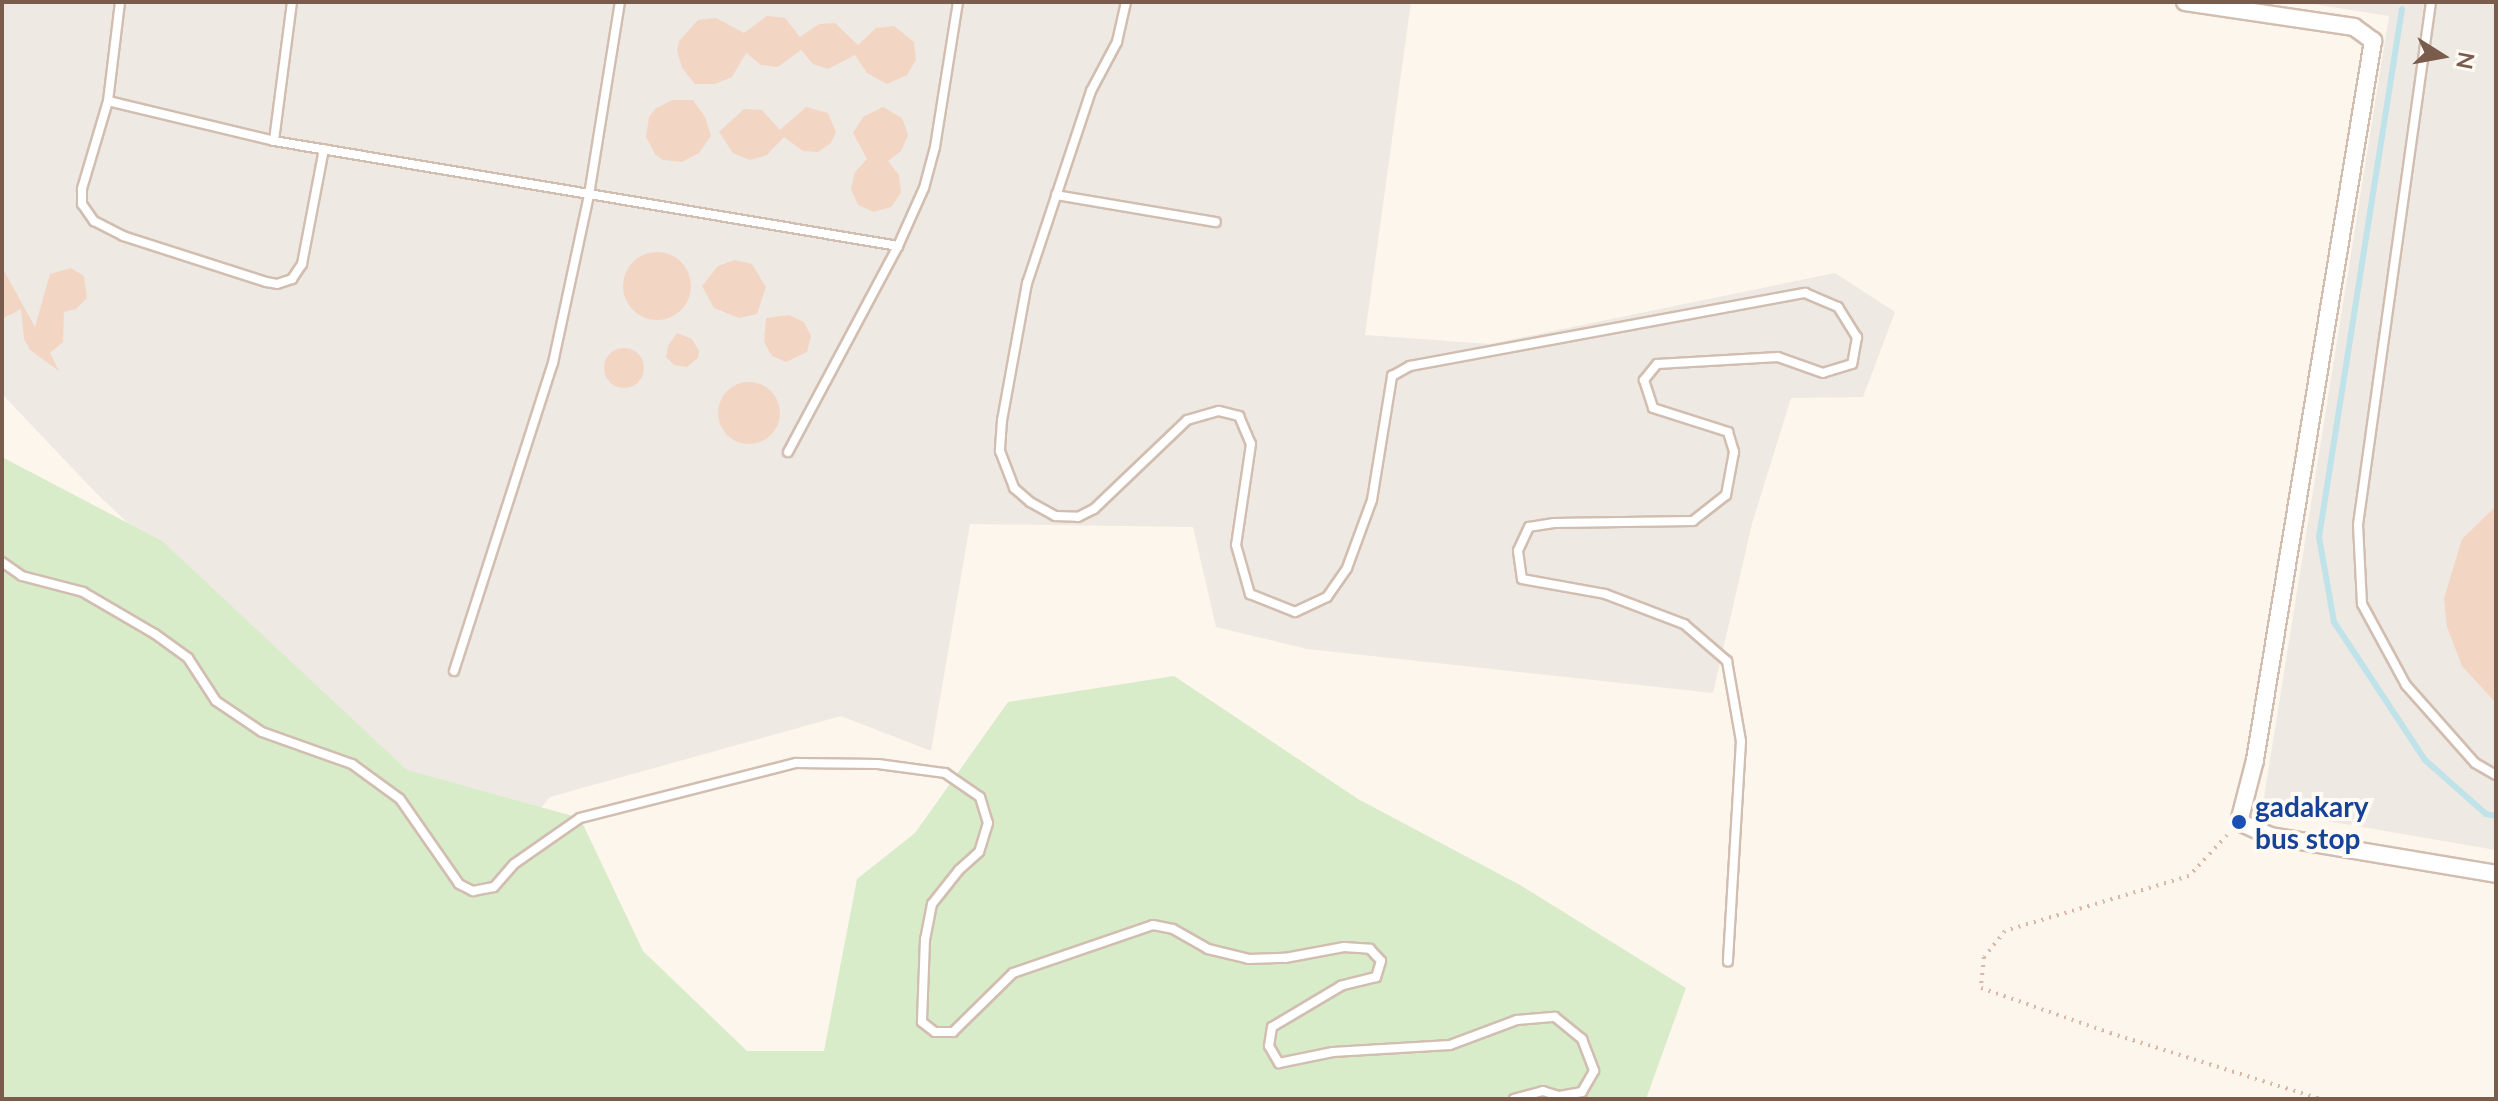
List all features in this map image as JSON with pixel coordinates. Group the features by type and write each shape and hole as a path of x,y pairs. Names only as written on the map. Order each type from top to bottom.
{"street":[{"path":"2185,2 2354,27 2373,41 2255,760 2239,822 2270,836 2496,874"}],"lane":[{"path":"120,2 108,101 82,189 82,204 94,221 123,236 277,284 292,279 302,264 324,149"},
{"path":"274,141 292,2"},
{"path":"454,671 553,363 589,195 620,2"},
{"path":"788,452 898,246 924,188 935,147 958,2"},
{"path":"1126,2 1117,42 1091,91 1027,283 1002,420 1000,451 1014,488 1055,516 1078,517 1094,509 1187,420 1219,411 1239,416 1251,444 1236,545 1250,594 1295,612 1327,597 1347,568 1372,500 1392,376 1410,366 1805,293 1838,307 1857,337 1852,364 1823,373 1778,357 1657,364 1644,380 1653,408 1728,432 1734,452 1726,495 1693,521 1554,523 1529,527 1518,551 1522,579 1605,594 1684,624 1727,661 1741,741 1728,962"},
{"path":"2431,2 2358,525 2362,604 2406,685 2475,763 2496,775"},
{"path":"108,101 274,141 898,246"},
{"path":"1056,195 1216,222"},
{"path":"2,562 22,576 83,592 155,634 188,658 216,701 262,732 352,764 400,799 459,884 473,891 494,887 514,864 580,818 796,763 878,764 945,773 980,797 988,823 979,852 959,870 932,904 925,939 922,1022 935,1032 953,1032 1013,973 1153,925 1173,929 1208,949 1249,959 1285,958 1344,947 1370,949 1381,961 1376,977 1341,986 1272,1027 1269,1046 1279,1063 1333,1052 1450,1045 1517,1020 1555,1017 1582,1039 1594,1071 1582,1092 1559,1096 1543,1091 1514,1099"}],"path":[{"path":"2239,822 2189,876 2005,931 1984,957 1981,988 2110,1033 2321,1099"}],"shaded area":[{"path":"2,2 1411,2 1365,335 1490,344 1835,273 1895,312 1863,397 1791,398 1752,524 1713,693 1307,649 1216,627 1193,527 970,524 931,751 841,716 550,797 496,860 408,788 96,493 2,394"},
{"path":"2300,2 2496,2 2496,850 2262,810 2389,16"}],"green space":[{"path":"2,457 162,541 407,770 580,818 643,951 747,1051 824,1051 857,879 915,833 1008,702 1174,676 1358,799 1520,885 1686,988 1646,1099 2,1099"}],"building":[{"path":"767,16 785,18 800,37 819,24 835,23 858,45 876,28 894,26 914,42 916,60 907,75 887,84 867,73 855,55 828,69 813,64 801,50 778,67 761,65 746,53 732,77 715,84 695,84 682,68 677,50 679,41 698,20 716,18 744,33"},
{"path":"672,100 693,100 705,117 711,136 699,153 682,162 663,160 655,154 646,137 649,117 655,109"},
{"path":"806,107 828,113 836,132 831,143 818,152 803,151 784,137 767,155 750,160 733,153 719,132 744,109 762,110 780,130"},
{"path":"883,107 902,118 908,135 901,151 888,161 899,175 901,193 891,207 874,212 858,205 851,189 855,172 867,159 853,133 863,117"},
{"path":"657,252 681,262 691,286 681,310 657,320 633,310 623,286 633,262"},
{"path":"735,260 752,264 766,287 757,314 739,318 714,308 702,286 718,266"},
{"path":"2,267 35,327 50,274 71,268 84,276 87,298 76,309 64,312 63,342 50,353 59,371 30,350 24,339 21,309 2,319"},
{"path":"789,315 804,322 811,336 807,352 786,362 772,356 764,342 766,318"},
{"path":"677,333 692,339 699,351 698,358 687,367 674,365 666,357 668,346"},
{"path":"624,348 638,354 644,368 638,382 624,388 610,382 604,368 610,354"},
{"path":"749,382 761,384 771,391 778,401 778,425 771,435 761,442 749,444 737,442 727,435 720,425 718,413 720,401 727,391 737,384"},
{"path":"2496,506 2496,703 2462,666 2447,627 2444,598 2462,539"}],"waterway":[{"path":"2402,9 2319,537 2334,622 2425,760 2486,814 2496,816"}],"place":[{"name":"gadakary bus stop","path":"2239,822"}]}
